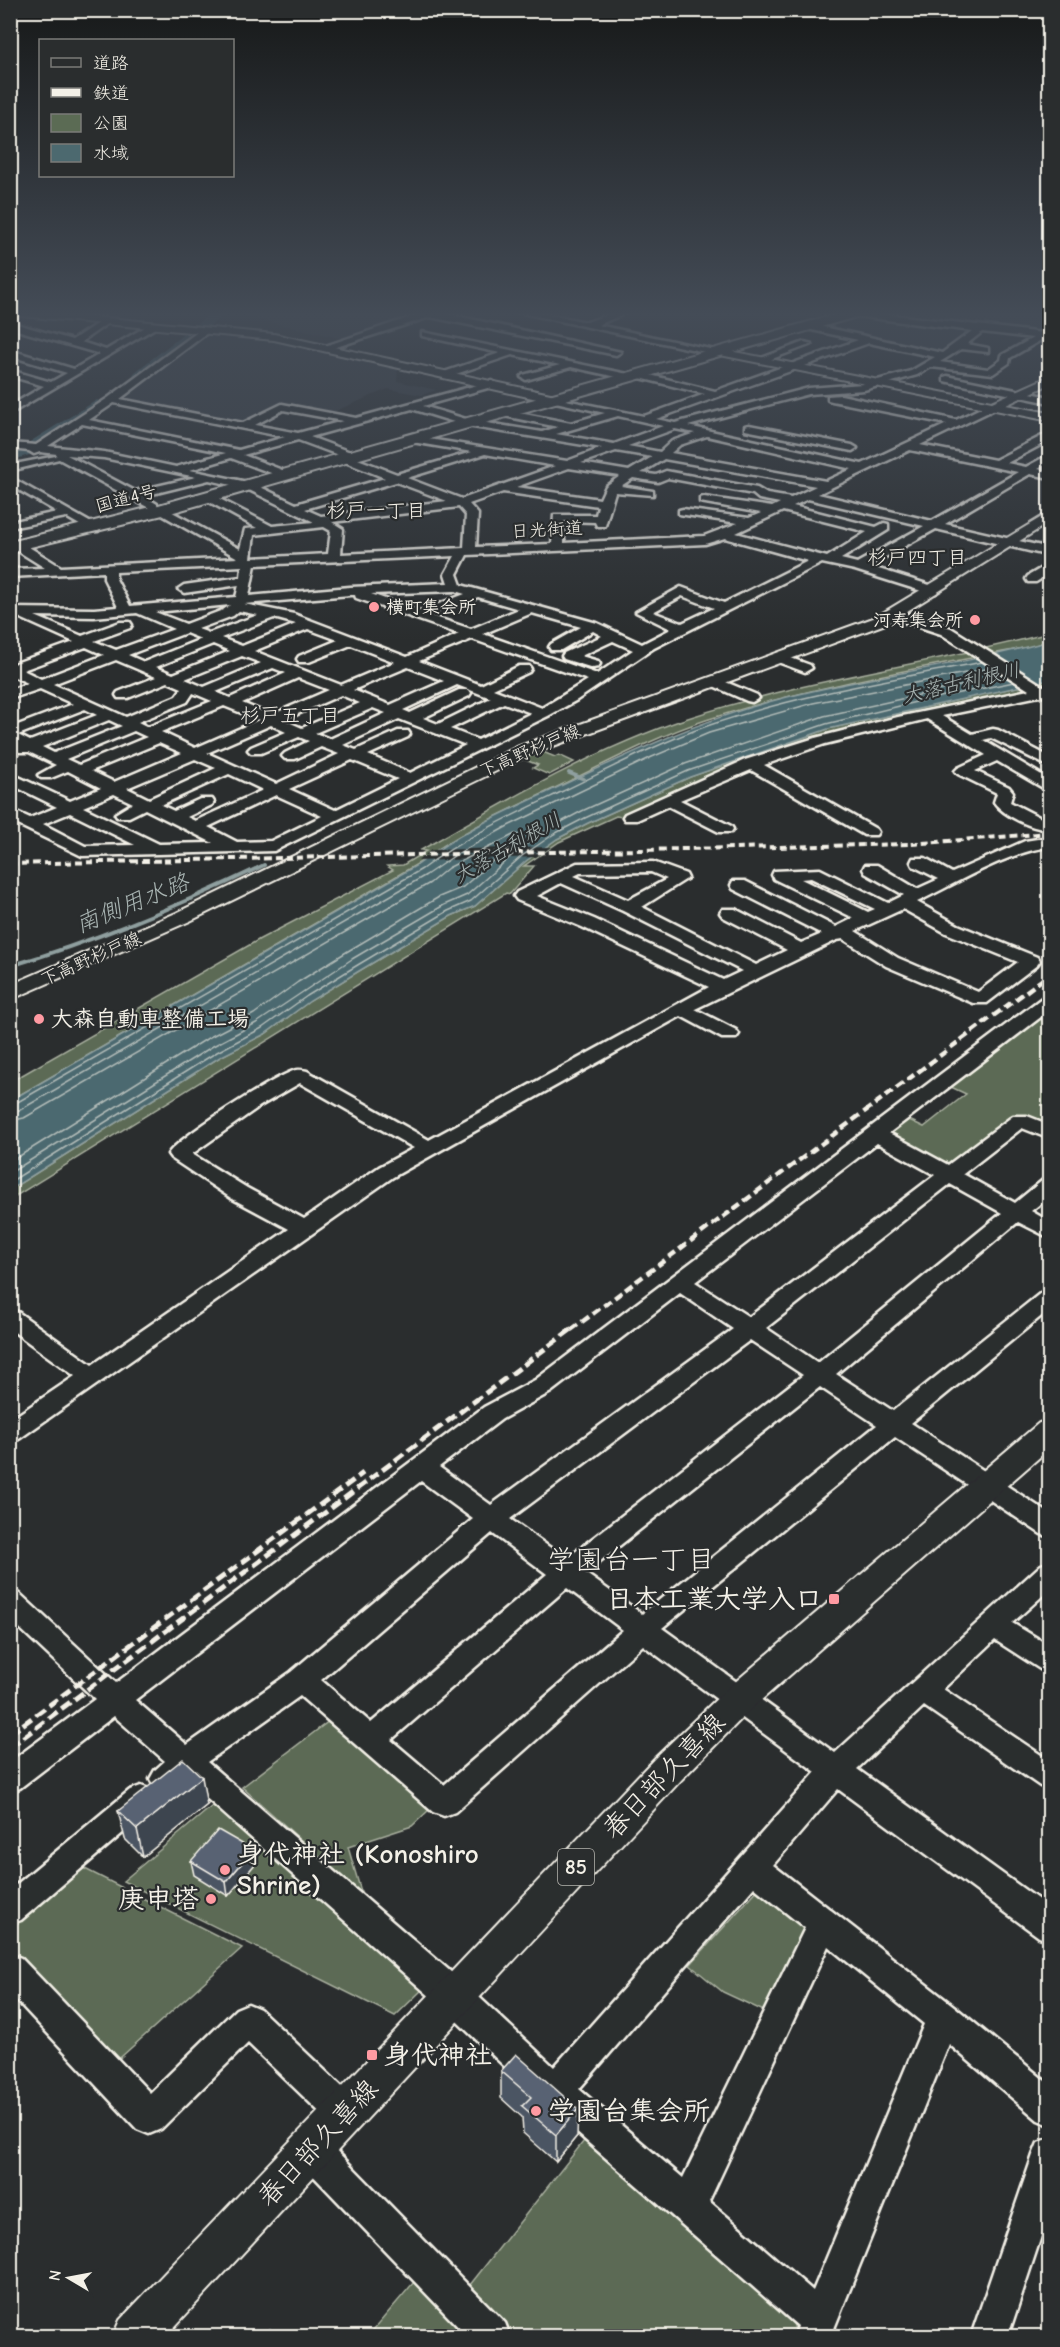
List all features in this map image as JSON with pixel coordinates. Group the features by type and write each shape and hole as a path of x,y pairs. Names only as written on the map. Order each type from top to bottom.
{"highway":[{"name":"国道4号","path":"12,543 94,528 157,508 208,497 472,422"}],"main road":[{"name":"下高野杉戸線","path":"10,993 173,922 523,751 716,682 894,614 1050,516"},
{"name":"春日部久喜線","path":"136,2337 661,1776 739,1699 1050,1431"}],"street":[{"path":"10,454 33,448 70,422"},
{"path":"10,459 76,428 84,422"},
{"path":"99,428 114,422"},
{"path":"104,455 158,422"},
{"path":"162,451 188,428 204,422"},
{"path":"223,422 294,433 339,426 358,427 372,422"},
{"path":"245,426 254,422"},
{"path":"337,422 358,427"},
{"path":"462,422 828,485"},
{"path":"549,422 594,431"},
{"path":"295,508 587,422"},
{"path":"655,422 863,468"},
{"path":"240,603 246,580 249,532 462,503 691,422"},
{"path":"715,447 754,422"},
{"path":"951,422 958,423"},
{"name":"日光街道","path":"10,573 246,560 528,549 687,547 752,522 961,422"},
{"path":"744,427 792,434 852,448"},
{"path":"76,428 99,428 132,439 162,451 177,470 248,485 337,529 334,558"},
{"path":"233,443 263,429"},
{"path":"177,470 267,446 294,433 397,478 462,503 472,514 466,552 452,574 456,587"},
{"path":"602,514 610,488 661,456 676,443 707,433"},
{"path":"768,447 792,434"},
{"path":"615,435 637,440"},
{"path":"997,464 1050,435"},
{"path":"77,453 103,442 132,439"},
{"path":"410,439 658,479 666,474 757,491 763,497 783,507"},
{"path":"252,442 267,446"},
{"path":"162,451 195,444"},
{"path":"10,468 59,454 104,455 132,461 162,451 195,444 237,454 286,475"},
{"path":"10,446 59,454 246,560"},
{"path":"909,446 1050,475"},
{"path":"859,567 1001,488 1050,457"},
{"path":"134,495 211,477"},
{"path":"13,483 94,528"},
{"path":"610,488 649,493"},
{"path":"502,489 602,514"},
{"path":"10,496 30,491"},
{"path":"350,492 400,511"},
{"path":"808,495 1050,552"},
{"path":"208,497 270,530"},
{"path":"704,500 783,507 877,531"},
{"path":"266,507 283,502"},
{"path":"530,504 602,514"},
{"path":"684,512 752,522"},
{"path":"19,524 68,513"},
{"path":"558,548 558,517 602,514"},
{"path":"10,814 82,851 274,846 543,713 642,649 724,607 825,560 903,517"},
{"path":"201,533 219,528"},
{"path":"505,532 508,550 507,564"},
{"path":"526,534 528,549"},
{"path":"725,534 789,552 859,567 931,590"},
{"path":"12,543 59,571"},
{"path":"757,556 774,560 789,552"},
{"path":"1032,579 1050,567"},
{"path":"110,569 110,579 132,609 273,663 302,666 341,690 478,745"},
{"path":"184,589 246,580"},
{"path":"11,612 94,613 240,603 307,589 350,591 456,587 592,626 642,649"},
{"path":"350,591 598,679"},
{"path":"681,628 643,612 681,591 724,607"},
{"path":"420,616 478,593"},
{"path":"15,693 186,629 240,603 292,618 310,617 335,634 543,713"},
{"path":"30,824 532,608"},
{"path":"11,612 409,778"},
{"path":"143,667 272,614"},
{"path":"894,614 939,627 1045,691"},
{"path":"123,695 243,651 310,617"},
{"path":"12,672 125,625"},
{"path":"556,646 592,626"},
{"path":"147,630 163,638"},
{"path":"290,653 335,634"},
{"path":"611,670 569,656 612,636"},
{"path":"46,775 75,768 154,735 302,666 351,640"},
{"path":"780,658 805,668"},
{"path":"14,758 44,753 130,724 182,699 184,693 273,663"},
{"path":"43,668 61,676"},
{"path":"383,688 426,669"},
{"path":"290,756 400,714 478,689 524,669"},
{"path":"12,672 335,816"},
{"path":"400,714 457,680"},
{"path":"716,682 752,698"},
{"path":"631,817 750,763 848,733 1045,691"},
{"path":"15,693 33,698"},
{"path":"438,729 504,698"},
{"path":"256,750 372,703"},
{"path":"10,733 85,704"},
{"path":"177,745 253,713"},
{"path":"14,758 44,753 110,715"},
{"path":"930,715 1050,787"},
{"path":"970,739 993,733 1050,763"},
{"path":"196,827 276,789 403,734"},
{"path":"44,753 235,846"},
{"path":"996,756 963,771 1003,790 1005,792 1002,802 1004,805 1043,825 1050,824"},
{"path":"14,758 69,807 155,848"},
{"path":"750,763 870,832"},
{"path":"123,814 230,768"},
{"path":"669,800 725,830"},
{"path":"147,826 207,802"},
{"path":"64,842 85,832"},
{"path":"10,1433 386,1172 681,1008 723,987 841,934 952,879 1031,844 1050,842"},
{"path":"919,862 952,879"},
{"path":"629,907 680,879 653,867 577,868 523,896 588,923 723,987"},
{"path":"871,869 903,902"},
{"path":"739,885 841,934 892,962 980,999 1031,961 952,929 903,902 814,873 780,875 869,919"},
{"path":"562,877 629,907 757,972"},
{"path":"729,913 802,951"},
{"path":"10,1779 493,1413 543,1386 1050,1001"},
{"path":"681,1008 729,1034"},
{"path":"306,1229 239,1193 178,1154 235,1112 266,1092 300,1075 429,1148"},
{"path":"10,1910 185,1762 301,1680 490,1519 749,1329 1020,1120 1050,1133"},
{"path":"876,1134 1050,1231"},
{"path":"371,1740 566,1574 819,1375 1050,1185"},
{"path":"679,1282 1050,1527"},
{"path":"301,1680 444,1803 641,1630 1050,1297"},
{"path":"13,1323 92,1377"},
{"path":"422,1468 1050,1927"},
{"path":"555,2091 835,1771 1050,1572"},
{"path":"10,1602 114,1699 454,1996 555,2091 688,2206 816,2328 943,2018"},
{"path":"993,1625 1050,1661"},
{"path":"922,1690 1050,1777"},
{"path":"751,1866 943,2018 1050,2108"},
{"path":"688,2206 823,1923"},
{"path":"10,1970 149,2116 248,2020 345,2113"},
{"path":"312,2150 492,2337"},
{"path":"989,2337 1050,2156"}],"shaded area":[{"path":"228,422 252,422 245,425"}],"green space":[{"path":"1049,633 1049,641 1029,647 786,697 706,720 648,743 466,832 419,863 11,1100 10,1082 260,939 393,870 387,866 403,865 426,851 421,850 485,813 585,760 653,731 733,704"},
{"path":"1049,680 1049,686 749,761 559,842 524,866 534,866 510,894 506,893 11,1199 11,1189 220,1057 265,1034 310,1001 359,971 451,916 475,906 526,861 557,839 588,823 690,777 828,729"},
{"path":"538,750 555,757 559,755 574,762 549,775 533,768 538,765 518,757"},
{"path":"1040,1019 1049,1024 1050,1124 1045,1128 1015,1115 949,1164 941,1164 891,1138 892,1131 907,1119 924,1127 966,1094 951,1087"},
{"path":"333,1718 432,1807 412,1826 348,1847 362,1895 242,1787"},
{"path":"217,1802 427,1985 395,2016 123,1881"},
{"path":"77,1865 242,1948 112,2065 11,1960 11,1920"},
{"path":"759,1888 810,1927 770,2014 723,1992 690,1965"},
{"path":"587,2137 790,2312 795,2330 792,2336 511,2336 466,2290"},
{"path":"414,2282 466,2336 368,2336"}],"water":[{"name":"大落古利根川","path":"1049,641 1049,680 828,729 690,777 557,839 526,861 475,906 451,916 359,971 310,1001 265,1034 220,1057 11,1189 11,1100 419,864 482,824 637,751 726,715 819,689 984,657"}],"pier":[{"path":"551,847 544,852 425,855 431,850"},
{"path":"542,853 536,857 418,861 423,856"}],"building":[{"path":"183,1759 202,1777 137,1829 118,1811"},
{"path":"218,1830 253,1850 226,1882 191,1861"},
{"path":"516,2054 578,2109 556,2135 522,2106 531,2097 501,2071"},
{"path":"270,2329 278,2337 263,2337"}],"waterway":[{"path":"10,456 26,451 71,422"},
{"path":"569,773 584,779"},
{"name":"南側用水路","path":"10,966 139,921 264,865"}],"railway":[{"path":"10,864 911,844 1050,833"},
{"path":"1045,978 1050,974"},
{"path":"571,1330 1047,976"},
{"path":"10,1747 573,1328"},
{"path":"10,1734 363,1473"}],"place":[{"name":"横町集会所","path":"374,607"},
{"name":"河寿集会所","path":"975,620"},
{"name":"大森自動車整備工場","path":"39,1019"},
{"name":"日本工業大学入口","path":"834,1599"},
{"name":"身代神社 (Konoshiro Shrine)","path":"225,1870"},
{"name":"庚申塔","path":"211,1899"},
{"name":"身代神社","path":"372,2055"},
{"name":"学園台集会所","path":"536,2111"}],"district":[{"name":"杉戸一丁目","path":"376,510"},
{"name":"杉戸四丁目","path":"917,557"},
{"name":"杉戸五丁目","path":"290,715"},
{"name":"学園台一丁目","path":"631,1560"}]}
